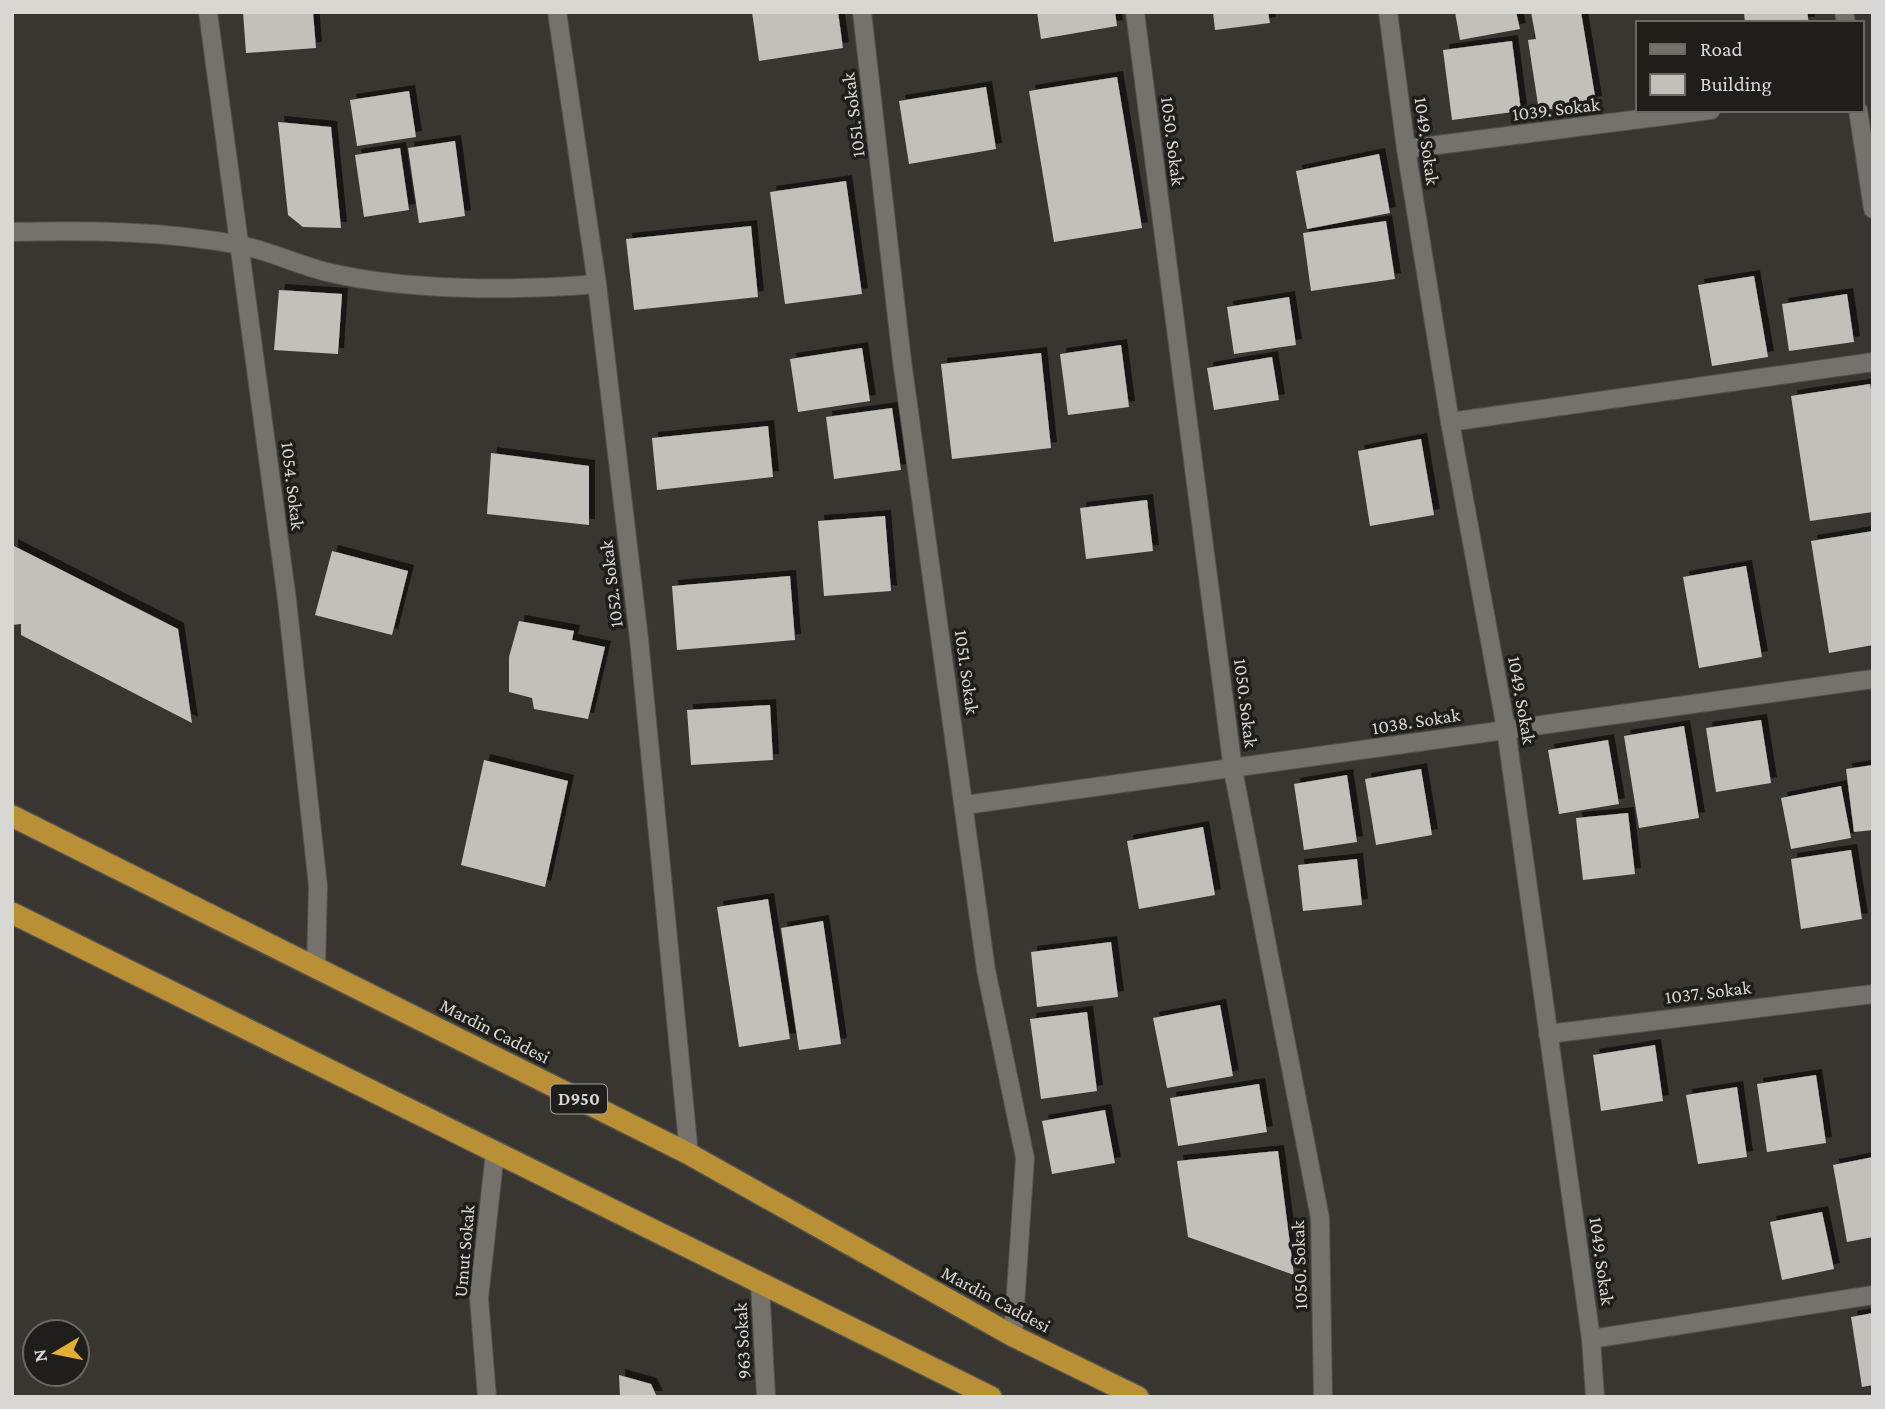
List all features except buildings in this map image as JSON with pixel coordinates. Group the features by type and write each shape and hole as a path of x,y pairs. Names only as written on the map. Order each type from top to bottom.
{"highway":[{"name":"Mardin Caddesi","path":"12,816 689,1154 1013,1336 1138,1397"},
{"path":"12,913 991,1397"}],"street":[{"name":"1054. Sokak","path":"208,12 287,600 318,886 316,967"},
{"name":"1052. Sokak","path":"557,12 597,284 639,639 689,1154"},
{"name":"1051. Sokak","path":"862,12 902,361 986,970 1025,1158 1013,1336"},
{"name":"1050. Sokak","path":"1135,12 1233,770 1321,1218 1323,1397"},
{"name":"1049. Sokak","path":"1388,12 1406,149 1450,422 1506,729 1591,1339 1595,1397"},
{"name":"1039. Sokak","path":"1406,149 1694,112"},
{"path":"1858,112 1873,209"},
{"path":"12,232 96,230 241,245 328,272 410,284 546,289 597,284"},
{"path":"1450,422 1873,362"},
{"name":"1038. Sokak","path":"965,805 1233,770 1506,729 1873,679"},
{"name":"1037. Sokak","path":"1548,1034 1873,994"},
{"name":"Umut Sokak","path":"487,1397 479,1298 495,1152"},
{"name":"963 Sokak","path":"760,1283 766,1397"},
{"path":"1591,1339 1873,1295"}]}
